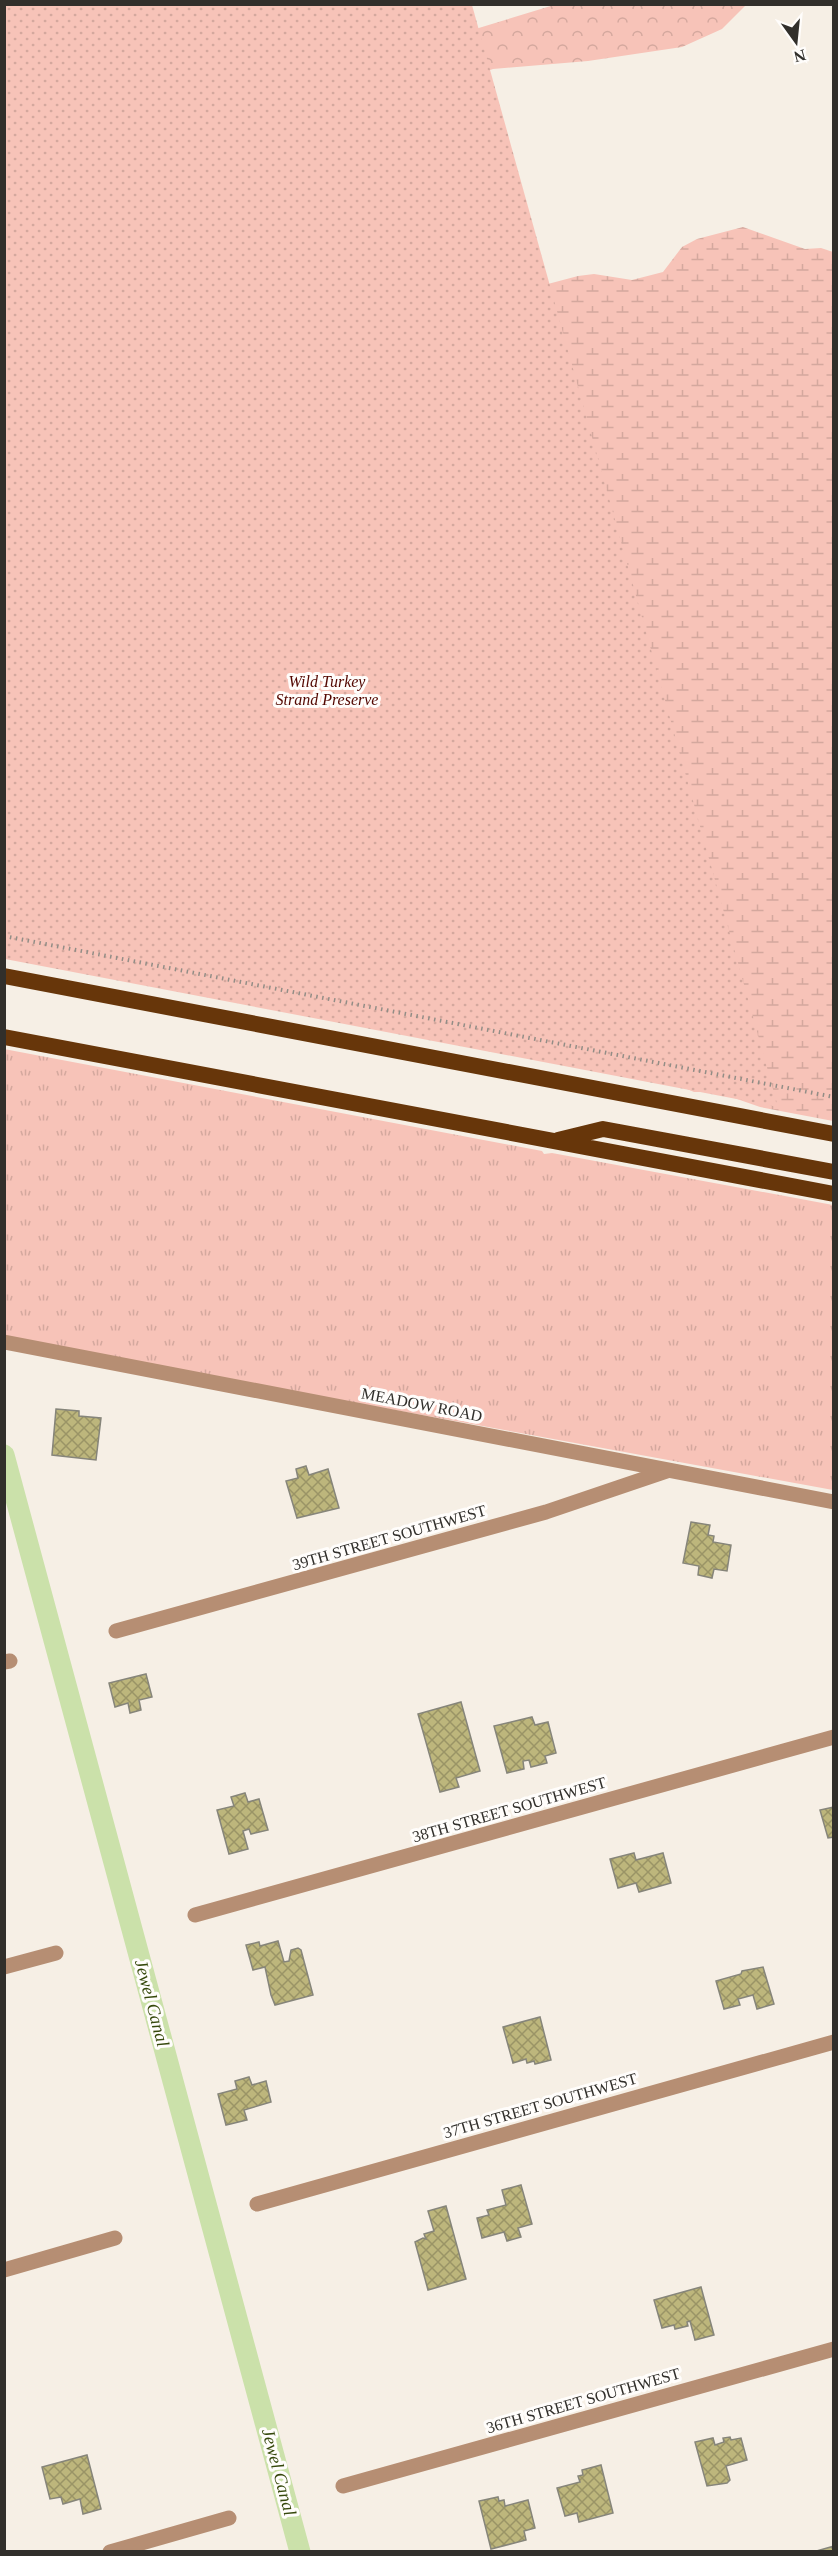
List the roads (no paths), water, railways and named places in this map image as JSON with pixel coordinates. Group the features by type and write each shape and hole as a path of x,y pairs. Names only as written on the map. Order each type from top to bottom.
{"highway":[{"path":"4,976 834,1134"},
{"path":"4,1037 834,1194"},
{"path":"551,1141 603,1129 834,1172"}],"street":[{"name":"MEADOW ROAD","path":"4,1342 834,1502"},
{"name":"39TH STREET SOUTHWEST","path":"116,1631 546,1512 670,1470"},
{"name":"38TH STREET SOUTHWEST","path":"195,1915 834,1737"},
{"path":"4,1967 56,1953"},
{"name":"37TH STREET SOUTHWEST","path":"256,2204 834,2042"},
{"path":"4,2270 115,2238"},
{"name":"36TH STREET SOUTHWEST","path":"343,2486 834,2349"},
{"path":"110,2552 229,2518"}],"waterway":[{"name":"Jewel Canal","path":"4,1455 300,2552"}],"park label":[{"name":"Wild Turkey Strand Preserve","path":"327,690"}]}
